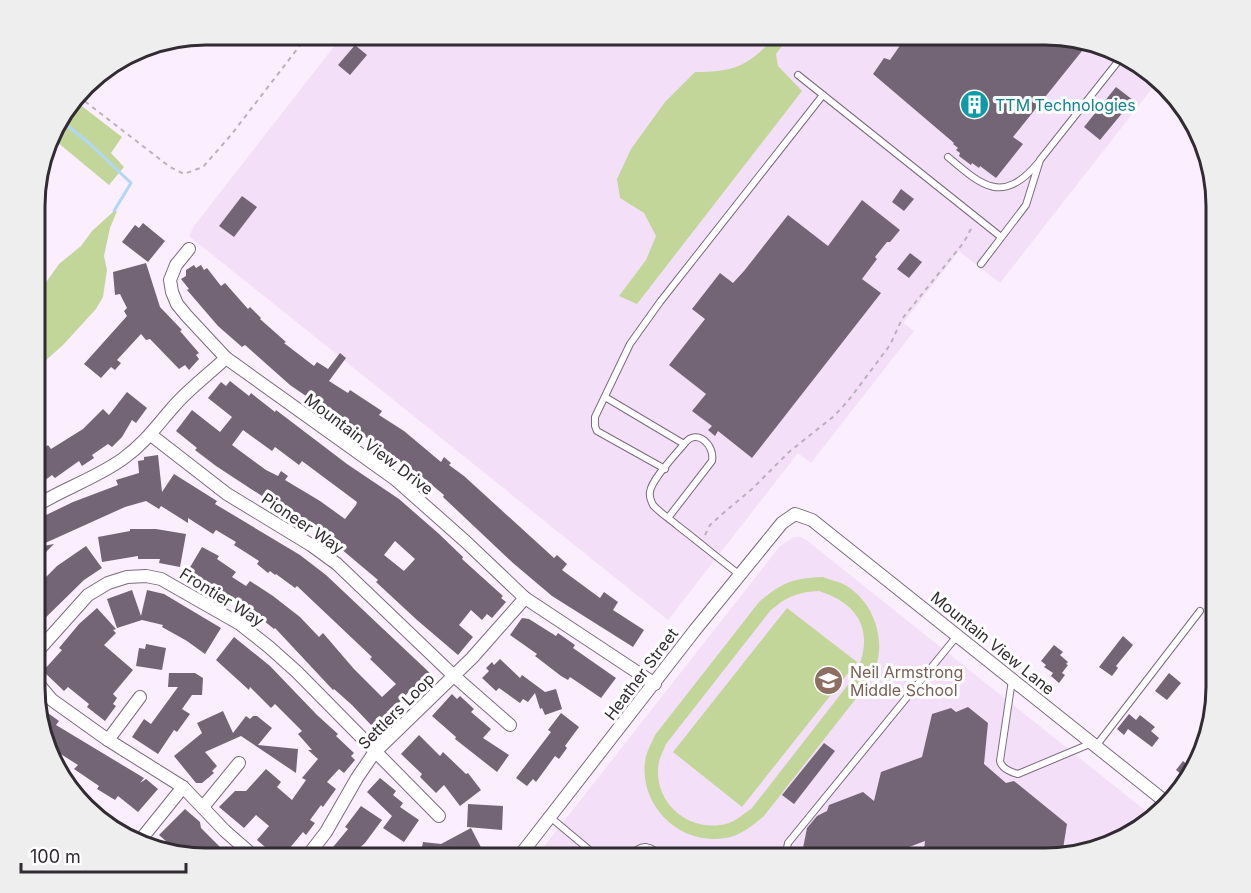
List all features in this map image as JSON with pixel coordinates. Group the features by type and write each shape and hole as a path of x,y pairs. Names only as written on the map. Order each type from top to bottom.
{"street":[{"name":"Mountain View Drive","path":"189,249 176,265 170,280 172,292 177,304 226,358 394,479 465,541 525,598 654,684"},
{"path":"45,500 103,472 126,457 151,435 176,404 226,358"},
{"name":"Pioneer Way","path":"151,435 227,494 337,564 454,676 510,725"},
{"name":"Heather Street","path":"526,848 695,630 782,523 795,514"},
{"name":"Mountain View Lane","path":"795,514 812,520 1161,798"},
{"name":"Frontier Way","path":"45,643 88,596 108,583 127,577 146,576 161,579 240,624 269,647 297,672 374,753 439,816"},
{"name":"Settlers Loop","path":"314,848 326,832 374,753 454,676 525,598"},
{"path":"45,692 52,700 108,740 183,787 245,848"},
{"path":"108,740 140,697"},
{"path":"203,807 239,763"},
{"path":"144,835 183,787"}],"lane":[{"path":"948,157 973,178 987,185 1001,188 1017,183 1026,177 1117,62"},
{"path":"798,75 1001,237"},
{"path":"665,469 597,431 595,417 630,344 823,95"},
{"path":"981,264 1026,205 1040,160"},
{"path":"605,397 684,444"},
{"path":"668,518 709,465 713,455 711,445 703,439 692,438 684,444 649,493 652,504 668,518 740,575"},
{"path":"1012,680 1000,760 1001,765 1010,772 1018,774 1094,744 1200,611"},
{"path":"787,848 788,843 957,636"},
{"path":"550,817 587,848"}],"path":[{"path":"84,101 170,167 184,174 204,167 300,45"},
{"path":"704,546 705,532 710,525 789,452 834,416 848,401 890,345 902,319 970,232 973,224 971,213"}],"shaded area":[{"path":"335,45 1056,45 1077,48 1107,57 1143,78 1153,87 1000,283 959,251 903,323 914,331 811,463 798,453 668,620 189,236 194,226"},
{"name":"Neil Armstrong Middle School","path":"794,537 801,537 809,542 1147,812 1135,821 1097,839 1056,848 543,848 780,546"}],"green space":[{"path":"766,45 783,45 776,54 778,66 802,91 637,304 619,296 646,260 656,236 644,213 620,198 617,179 631,149 665,102 695,72 732,68 750,60"},
{"path":"81,105 122,137 111,153 124,167 109,185 58,143 72,116"},
{"path":"114,211 117,211 110,228 104,256 107,270 103,297 96,309 45,361 45,285 59,264 81,246 92,231"},
{"path":"823,577 845,585 863,600 874,620 878,632 879,655 865,687 764,816 755,823 741,833 725,838 708,839 691,835 677,828 664,818 654,805 648,790 645,773 646,756 655,735 759,602 774,590 788,583","holes":["819,591 834,597 855,614 864,635 864,648 854,677 752,808 733,821 720,825 706,825 683,817 665,799 660,788 659,762 666,744 770,611 781,602 805,593"]},
{"path":"787,608 857,662 742,807 673,752"}],"building":[{"path":"355,45 367,55 350,75 338,65"},
{"name":"TTM Technologies","path":"900,45 1056,45 1083,50 1013,137 1023,144 996,178 980,166 979,168 972,163 971,165 959,156 960,153 956,150 958,148 954,143 873,74 884,58 890,60"},
{"path":"1116,87 1133,100 1100,140 1084,127"},
{"path":"901,189 914,199 904,211 892,202"},
{"path":"242,196 257,207 234,237 219,226"},
{"path":"862,200 900,230 875,257 877,259 862,279 881,293 752,458 718,431 715,436 708,430 712,426 692,411 706,394 669,365 705,319 692,309 720,273 733,283 788,215 828,246"},
{"path":"143,223 165,241 148,262 122,242 135,225 139,228"},
{"path":"910,253 922,262 909,278 897,269"},
{"path":"146,263 160,307 182,330 180,331 199,353 196,355 199,359 189,370 185,365 179,369 150,339 146,340 141,334 117,360 121,363 115,370 111,367 101,378 84,364 127,316 124,311 127,308 120,294 115,295 113,272"},
{"path":"194,265 196,268 201,265 204,270 207,268 221,286 225,283 248,309 250,307 286,342 284,343 314,366 317,362 328,369 340,353 346,358 329,381 348,393 350,390 382,411 379,415 404,431 441,462 444,457 451,463 449,465 554,558 557,555 567,564 562,570 600,598 604,592 618,602 613,610 644,630 633,647 552,596 513,563 443,497 444,495 414,470 412,472 396,458 290,385 245,345 242,347 218,326 187,290 189,289 181,279 186,276 186,270"},
{"path":"230,381 249,396 251,393 347,464 399,499 503,596 501,598 506,602 492,618 487,614 482,620 471,610 459,625 473,637 458,655 376,582 378,580 340,548 298,515 297,517 271,502 216,466 176,431 192,410 220,432 232,417 208,398 221,382 226,386","holes":["243,430 272,451 275,447 299,465 302,461 357,502 356,505 345,519 285,480 288,476 281,471 278,476 266,470 232,445","395,541 415,559 404,571 384,555"]},
{"path":"127,392 147,408 136,423 132,420 122,437 112,447 108,444 92,455 94,458 82,466 79,461 55,478 52,475 45,480 45,447 48,445 51,449 83,429 103,409 109,415"},
{"path":"158,455 162,492 174,474 217,501 215,504 300,555 326,575 432,675 417,691 413,687 396,706 399,709 382,726 378,721 372,726 352,705 333,690 275,628 205,582 203,584 186,574 202,547 219,556 217,559 236,572 232,577 246,586 250,581 300,617 319,637 323,633 382,697 396,684 370,659 372,657 297,586 295,588 270,571 268,573 257,564 259,561 234,545 236,542 216,530 213,534 188,518 188,523 161,506 159,509 146,501 125,507 45,543 45,516 118,485 116,480 139,473 138,461 144,460 144,457"},
{"path":"130,529 156,529 186,534 180,567 159,563 160,559 138,559 138,556 102,562 98,537 130,531"},
{"path":"54,544 45,553 45,546"},
{"path":"86,546 102,568 84,580 45,618 45,578 57,566"},
{"path":"132,590 141,616 147,590 164,594 221,628 205,654 162,627 163,625 142,620 117,628 107,599"},
{"path":"97,608 116,629 113,630 116,633 104,645 133,670 113,694 117,698 113,704 116,706 105,721 87,707 89,704 68,687 64,691 45,673 45,669 62,650 59,648 79,624"},
{"path":"522,618 529,619 556,636 558,633 575,645 573,648 616,678 601,698 570,677 568,680 561,676 535,656 537,654 510,635"},
{"path":"1123,636 1133,645 1116,666 1118,668 1112,676 1099,667"},
{"path":"234,637 270,666 354,753 351,756 355,760 344,773 339,769 327,782 336,789 310,820 315,823 306,835 303,832 290,848 266,848 257,840 269,826 256,815 244,828 219,807 235,791 246,791 266,769 281,782 277,787 292,800 306,780 302,778 318,759 308,750 312,750 298,734 302,731 275,704 271,708 250,687 249,690 216,660"},
{"path":"146,644 166,648 162,670 136,666 139,648 145,649"},
{"path":"1054,645 1063,652 1060,655 1068,662 1062,673 1065,675 1059,683 1041,661"},
{"path":"500,659 520,678 522,675 545,692 556,689 562,709 545,715 542,708 540,709 535,693 528,702 523,699 520,703 499,688 496,691 482,678 489,671 486,668 492,662 494,665"},
{"path":"169,673 195,673 203,678 202,695 192,695 182,709 190,714 177,732 174,730 158,754 132,737 144,719 151,724 178,687 168,687"},
{"path":"1169,673 1181,683 1167,700 1155,691"},
{"path":"452,694 457,699 460,696 474,709 471,712 491,729 483,738 509,755 497,772 455,739 456,737 432,716"},
{"path":"968,707 988,723 984,764 1006,783 1014,781 1067,824 1063,847 924,848 925,841 906,848 803,848 807,828 817,816 827,811 829,805 863,792 874,801 881,772 922,757 932,714 951,708 956,712"},
{"path":"223,711 233,733 246,716 250,719 257,716 272,728 258,745 298,749 296,773 241,736 205,752 217,766 212,771 214,773 202,783 196,783 174,756 202,733 197,723"},
{"path":"47,712 59,721 56,725 144,778 140,783 146,779 158,789 138,812 118,796 115,800 97,789 99,786 74,769 78,765 59,753 50,729"},
{"path":"561,713 579,727 565,746 567,748 559,759 555,756 536,782 533,779 527,786 516,778 551,732 548,730"},
{"path":"1129,714 1136,720 1140,715 1155,727 1151,731 1159,738 1152,747 1128,729 1124,735 1117,729"},
{"path":"419,735 440,756 443,752 466,774 468,773 481,790 460,806 444,785 436,793 420,777 422,774 401,754"},
{"path":"824,743 835,751 794,804 782,795"},
{"path":"1183,761 1186,764 1180,774 1176,770"},
{"path":"380,778 396,791 393,795 403,803 400,807 419,820 404,842 383,828 392,816 367,792"},
{"path":"468,804 503,806 502,830 467,827"},
{"path":"361,806 382,820 359,848 332,848 348,829 345,827"},
{"path":"185,809 200,822 201,828 221,848 174,845 159,835"},
{"path":"471,828 481,848 422,848 423,842 441,844"}],"waterway":[{"path":"67,125 131,183 114,211"}],"place":[{"name":"TTM Technologies","path":"974,105"},
{"name":"Neil Armstrong Middle School","path":"829,681"}]}
